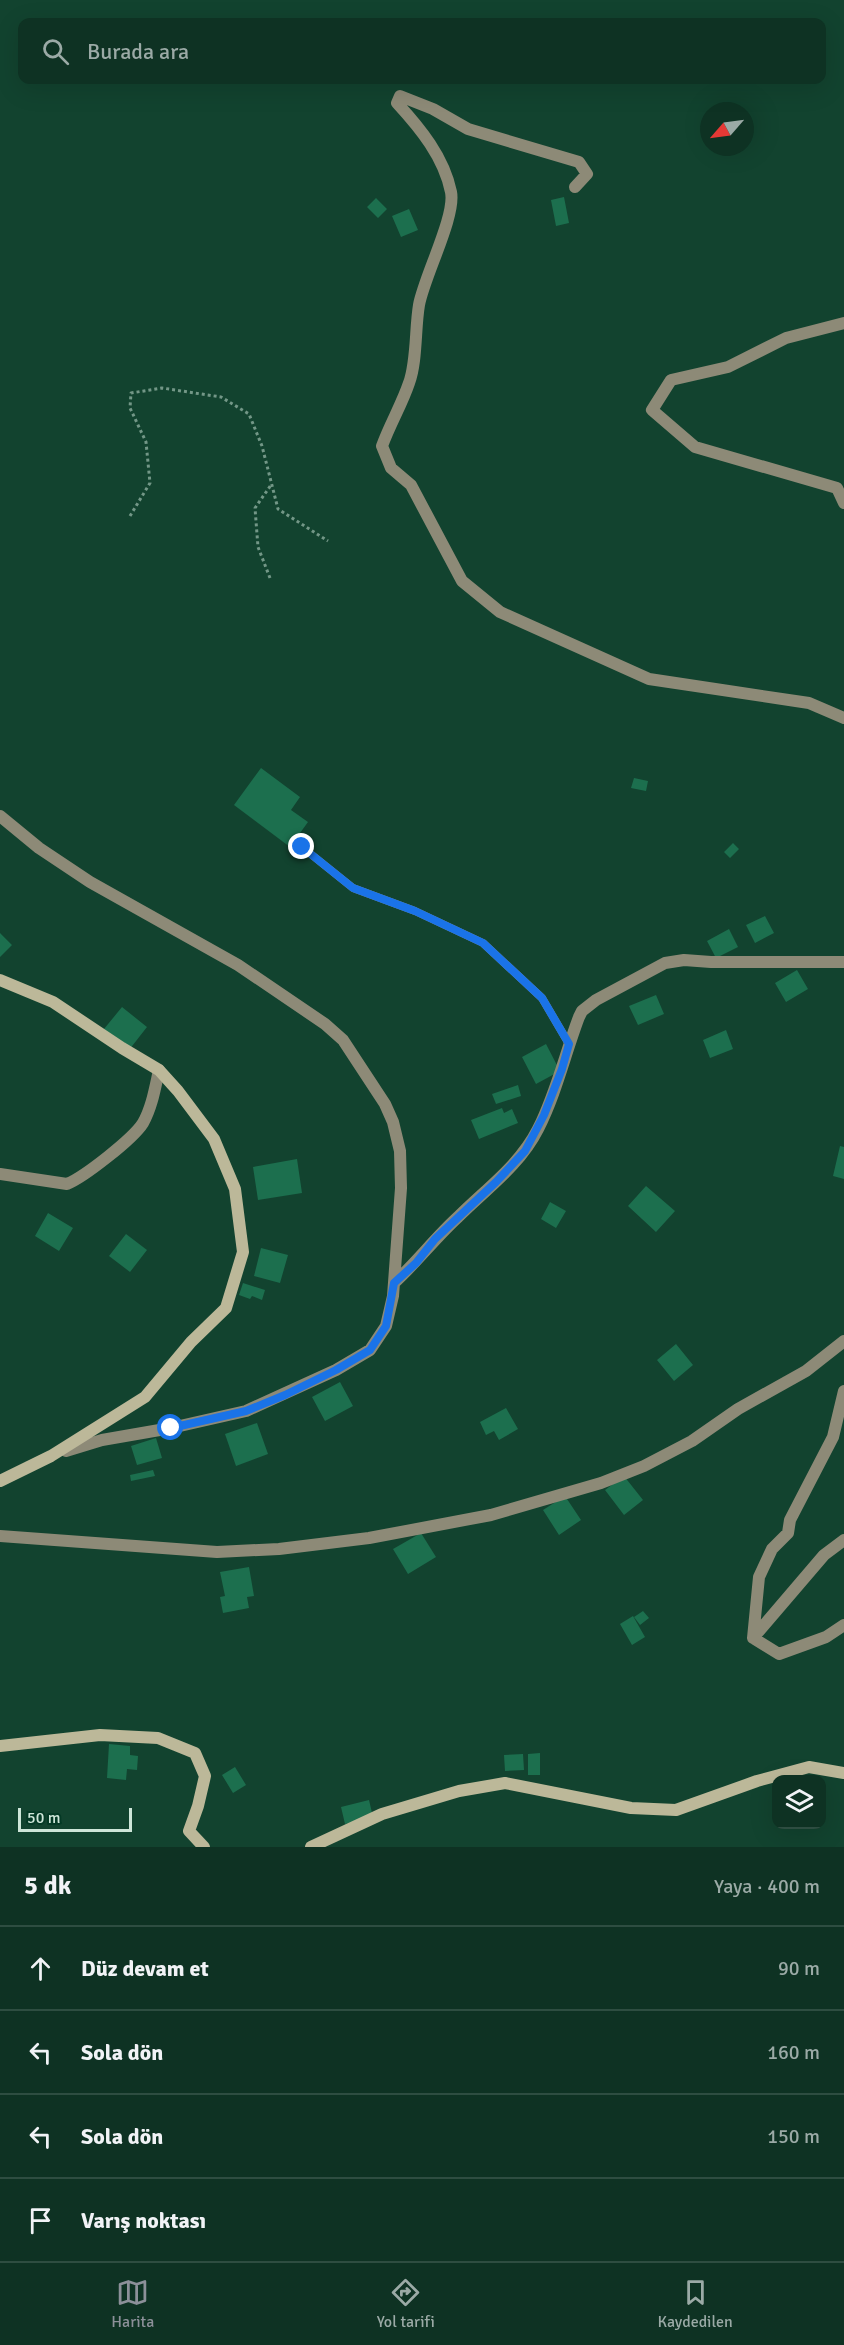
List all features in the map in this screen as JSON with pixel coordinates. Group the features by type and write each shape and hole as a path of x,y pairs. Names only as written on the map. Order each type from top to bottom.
{"street":[{"path":"575,187 587,174 579,162 468,129 433,109 400,96 397,103 415,123 441,161 452,194 446,227 419,304 410,381 390,422 382,446 391,468 411,485 462,581 500,612 649,679 809,703 844,718"},
{"path":"844,322 786,339 728,367 670,380 652,410 695,447 837,488 844,503"},
{"path":"0,816 39,848 82,877 132,908 238,965 325,1024 343,1040 386,1104 400,1151 401,1188 394,1283 386,1326 370,1350 336,1370 246,1411 171,1428 92,1442 51,1456"},
{"path":"394,1283 416,1263 435,1239 496,1182 525,1151 544,1115 582,1011 596,1000 665,963 684,960 844,962"},
{"path":"0,980 53,1002 159,1070 178,1091 214,1139 235,1189 243,1252 226,1308 191,1342 145,1397 51,1456 0,1481"},
{"path":"0,1174 67,1184 76,1180 142,1125 153,1096 159,1070"},
{"path":"0,1536 217,1552 279,1549 369,1538 491,1515 601,1483 655,1461 692,1441 738,1409 806,1371 844,1341"},
{"path":"753,1638 759,1577 772,1549 788,1533 790,1520 833,1437 844,1391"},
{"path":"753,1638 824,1555 844,1540"},
{"path":"753,1638 779,1654 826,1637 844,1625"},
{"path":"0,1746 100,1736 158,1738 195,1753 205,1776 189,1831 204,1847"},
{"path":"311,1847 382,1814 459,1791 506,1783 631,1808 676,1810 757,1781 808,1767 844,1773"}],"lane":[{"path":"302,847 353,888 415,911 483,943 542,998 569,1044"}],"path":[{"path":"130,516 150,483 146,442 130,408 131,393 162,388 220,397 249,414 262,446 278,509 328,541"},
{"path":"270,578 258,547 255,508 271,486"}],"building":[{"path":"564,197 569,223 556,226 551,200"},
{"path":"376,198 387,209 378,218 367,207"},
{"path":"409,209 418,230 401,237 392,216"},
{"path":"261,768 300,797 291,810 308,822 290,847 234,805"},
{"path":"634,778 648,781 646,791 631,788"},
{"path":"733,843 739,849 730,858 724,852"},
{"path":"765,916 774,933 755,943 746,925"},
{"path":"729,929 738,947 716,958 707,941"},
{"path":"0,933 12,945 0,957"},
{"path":"797,970 808,989 786,1002 775,983"},
{"path":"656,995 664,1014 638,1025 629,1006"},
{"path":"122,1007 147,1027 129,1050 104,1029"},
{"path":"726,1030 733,1049 710,1058 703,1040"},
{"path":"546,1044 560,1071 536,1084 522,1057"},
{"path":"518,1085 521,1096 496,1104 492,1094"},
{"path":"502,1108 504,1113 512,1109 518,1123 479,1139 471,1120"},
{"path":"840,1146 844,1147 844,1179 833,1176"},
{"path":"297,1159 302,1193 258,1200 253,1167"},
{"path":"646,1186 675,1211 656,1232 628,1206"},
{"path":"550,1202 566,1211 556,1228 541,1219"},
{"path":"48,1213 73,1228 59,1251 35,1236"},
{"path":"126,1234 147,1250 130,1272 109,1256"},
{"path":"261,1248 288,1255 280,1283 254,1276"},
{"path":"243,1283 265,1290 262,1300 239,1295"},
{"path":"676,1344 693,1365 674,1381 657,1360"},
{"path":"340,1382 353,1406 325,1421 312,1397"},
{"path":"506,1408 518,1429 499,1440 494,1431 486,1435 480,1422"},
{"path":"257,1423 268,1454 236,1466 225,1434"},
{"path":"156,1438 162,1458 137,1465 131,1446"},
{"path":"153,1470 155,1476 131,1481 130,1475"},
{"path":"624,1476 643,1500 624,1515 605,1490"},
{"path":"565,1496 581,1520 559,1535 543,1510"},
{"path":"421,1533 436,1557 408,1574 393,1549"},
{"path":"249,1567 254,1596 247,1597 249,1608 223,1613 220,1597 225,1596 220,1572"},
{"path":"643,1611 649,1618 640,1625 634,1617"},
{"path":"633,1616 645,1637 632,1645 620,1624"},
{"path":"109,1744 130,1746 130,1755 138,1756 137,1770 127,1769 126,1780 107,1778"},
{"path":"540,1753 540,1775 528,1775 528,1754"},
{"path":"523,1754 524,1770 505,1771 504,1755"},
{"path":"235,1767 246,1785 233,1793 222,1775"},
{"path":"369,1800 373,1817 345,1824 341,1807"}],"route":[{"path":"171,1428 246,1411 336,1370 370,1350 386,1326 394,1283 416,1263 435,1239 496,1182 525,1151 544,1115 569,1044 542,998 483,943 415,911 353,888 302,847"}]}
